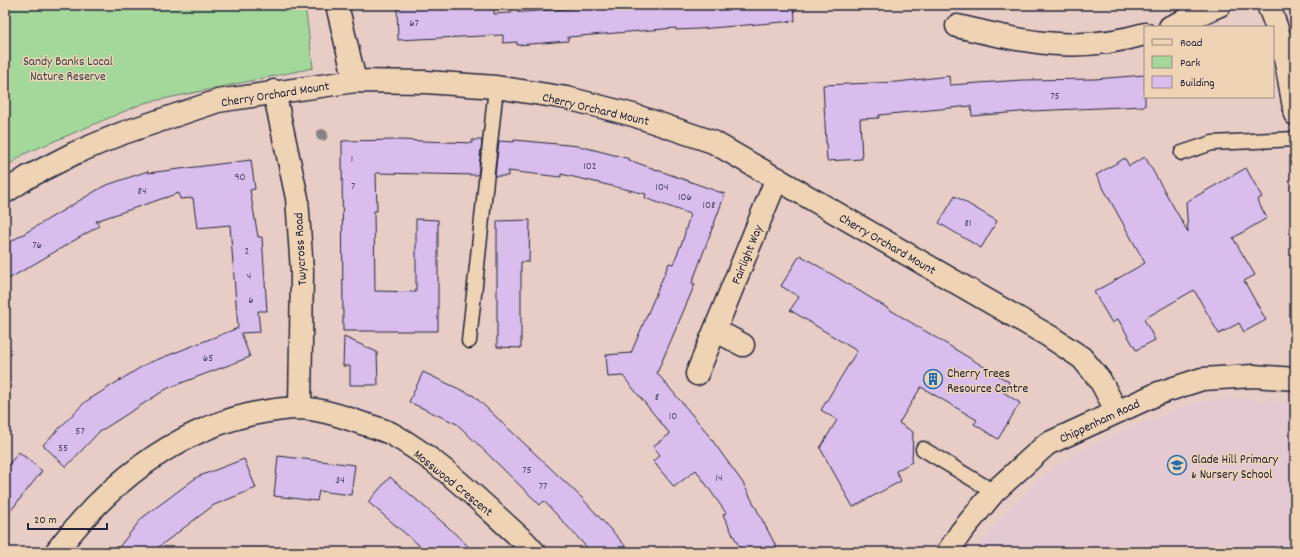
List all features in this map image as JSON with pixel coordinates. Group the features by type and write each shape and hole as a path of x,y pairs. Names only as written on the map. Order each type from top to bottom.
{"street":[{"path":"337,5 355,81"},
{"path":"1172,26 1220,5"},
{"path":"1268,5 1273,16 1288,72 1295,114"},
{"path":"957,26 1023,41 1069,46 1110,42 1144,34"},
{"name":"Cherry Orchard Mount","path":"5,192 28,177 75,153 123,133 218,101 274,91 355,81 426,82 496,87 567,98 633,115 713,142 777,178 1049,336 1082,358 1100,380 1117,412"},
{"name":"Twycross Road","path":"274,91 296,198 302,271 300,408"},
{"name":"Fairlight Way","path":"697,374 777,178"},
{"path":"715,330 743,345"},
{"name":"Chippenham Road","path":"948,552 961,532 994,492 1047,444 1158,393 1202,379 1254,376 1295,380"},
{"name":"Mosswood Crescent","path":"56,552 74,528 100,501 152,457 190,434 228,419 265,411 300,408 339,415 389,433 430,458 524,541 534,552"}],"lane":[{"path":"470,341 496,87"},
{"path":"1182,153 1212,143 1295,139"},
{"path":"923,449 994,492"}],"shaded area":[{"name":"Glade Hill Primary & Nursery School","path":"1233,398 1295,403 1295,552 975,552 997,521 1041,477 1076,453 1102,440 1180,408 1200,402"}],"green space":[{"name":"Sandy Banks Local Nature Reserve","path":"5,5 305,5 313,68 144,103 24,154 5,168"},
{"path":"219,548 314,549 318,552 214,552"}],"building":[{"path":"397,5 494,5 494,14 582,8 582,5 794,5 795,21 699,29 676,30 676,28 568,37 568,41 517,45 517,42 503,43 503,35 398,40"},
{"path":"1144,75 1145,106 1032,111 972,116 971,106 879,115 879,118 860,119 862,159 827,161 823,85 897,82 949,76 950,85 1022,80 1095,79"},
{"path":"399,140 472,143 472,140 482,140 478,175 376,173 377,211 374,211 375,291 416,292 416,219 438,220 438,331 343,331 342,141"},
{"path":"514,140 579,146 630,159 629,160 725,194 692,283 695,284 657,373 704,429 743,483 779,552 742,552 723,515 726,513 696,470 674,487 653,461 660,455 653,446 670,434 623,376 608,377 606,355 631,353 669,263 673,264 683,240 690,214 645,198 646,194 561,174 561,177 508,171 508,176 495,176 499,141 514,142"},
{"path":"1145,157 1188,232 1186,202 1246,168 1262,197 1257,200 1267,218 1233,238 1255,275 1244,281 1266,320 1244,332 1239,323 1219,334 1194,290 1144,319 1155,340 1136,350 1118,319 1112,323 1094,292 1145,263 1096,175 1125,158 1129,166"},
{"path":"251,160 255,189 250,190 258,237 262,237 267,311 258,311 260,332 241,333 250,357 168,388 99,432 66,467 43,445 85,402 146,364 238,328 230,225 197,228 193,198 180,199 179,193 96,221 99,226 5,281 5,245 104,186 148,171 148,173"},
{"path":"955,196 997,221 981,248 939,223"},
{"path":"530,220 529,262 521,262 521,348 497,347 497,221"},
{"name":"Cherry Trees Resource Centre","path":"800,255 1009,382 1003,392 1020,403 998,439 974,424 977,420 921,387 899,423 913,432 912,462 896,471 901,481 853,507 820,448 837,420 821,410 857,351 790,310 799,297 781,286"},
{"path":"344,337 377,352 378,385 350,385 350,366 343,366"},
{"path":"423,372 474,396 581,497 631,552 591,552 544,501 540,505 457,424 409,402"},
{"path":"19,452 42,471 5,518 5,469"},
{"path":"278,456 355,465 351,495 319,491 317,501 274,496"},
{"path":"244,459 256,488 214,505 152,552 115,552 142,518 197,477"},
{"path":"390,477 448,527 474,552 427,552 368,502"}],"place":[{"name":"Cherry Trees Resource Centre","path":"933,379"},
{"name":"Glade Hill Primary & Nursery School","path":"1177,465"}]}
